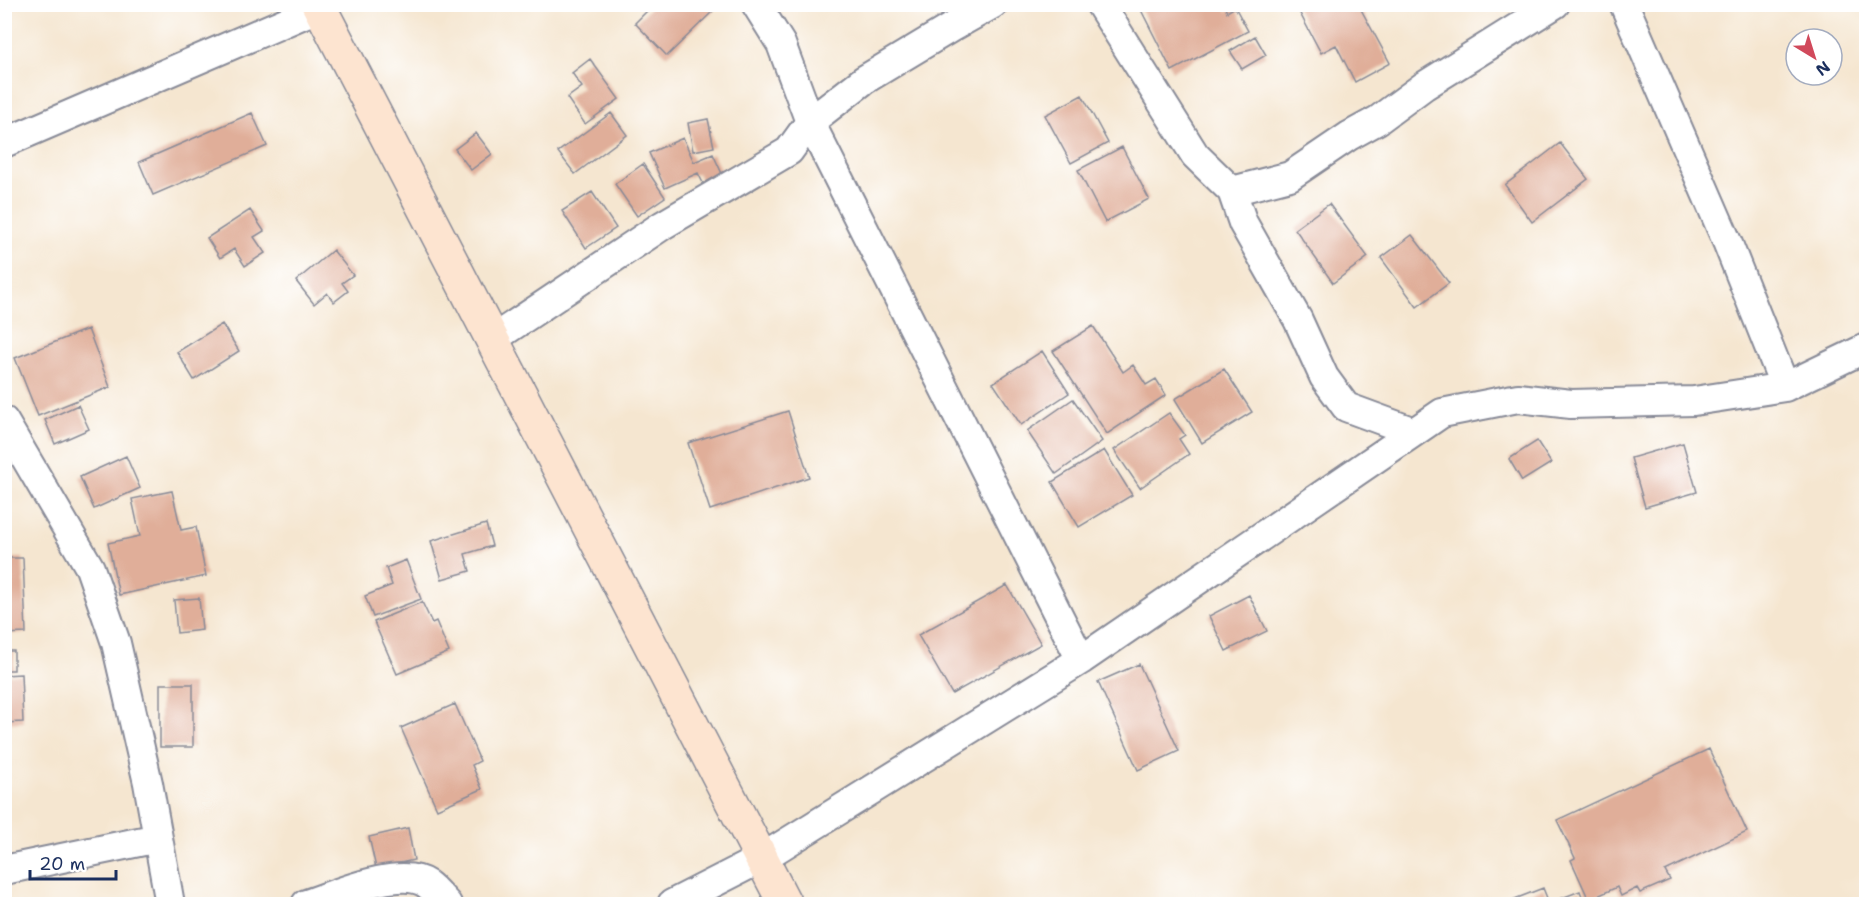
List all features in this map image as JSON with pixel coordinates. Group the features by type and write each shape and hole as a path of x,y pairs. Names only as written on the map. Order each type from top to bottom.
{"main road":[{"path":"319,6 493,339 648,644 785,904"}],"street":[{"path":"756,4 781,44 810,122 1081,660"},
{"path":"493,339 663,225 789,151 810,122 864,80 993,4"},
{"path":"1100,4 1196,155 1232,191 1243,223 1298,320 1324,376 1346,407 1414,432"},
{"path":"1232,191 1290,176 1349,136 1378,120 1424,86 1555,4"},
{"path":"1624,4 1728,244 1785,387"},
{"path":"4,143 319,6"},
{"path":"672,904 762,858 1081,660 1442,413 1518,398 1571,404 1694,401 1785,387 1866,348"},
{"path":"4,422 90,568 116,643 148,783 170,904"},
{"path":"4,870 158,838"},
{"path":"306,904 369,883 400,877 426,883 447,904"}],"building":[{"path":"654,4 709,4 714,10 667,56 635,23"},
{"path":"1138,4 1223,4 1227,12 1235,7 1248,31 1172,71"},
{"path":"1295,4 1358,4 1390,63 1355,82 1336,45 1321,53"},
{"path":"1255,36 1266,55 1242,69 1230,51"},
{"path":"590,59 619,99 585,124 567,98 582,87 572,73"},
{"path":"1082,95 1108,143 1071,163 1045,115"},
{"path":"252,113 267,146 153,195 139,162"},
{"path":"611,113 627,135 575,174 558,152"},
{"path":"708,119 714,147 693,151 688,123"},
{"path":"476,133 492,154 471,170 455,149"},
{"path":"683,138 694,162 713,154 723,176 704,185 698,173 665,188 649,153"},
{"path":"1560,143 1588,179 1532,222 1505,185"},
{"path":"1122,147 1149,199 1105,222 1078,170"},
{"path":"643,164 665,197 637,216 615,184"},
{"path":"592,192 616,228 586,248 562,211"},
{"path":"1329,204 1368,257 1333,283 1295,229"},
{"path":"250,210 264,231 254,237 265,253 245,266 234,249 220,258 207,238"},
{"path":"1412,235 1449,283 1417,307 1381,258"},
{"path":"333,250 353,275 342,283 348,291 334,302 327,293 314,304 296,281"},
{"path":"222,324 239,351 194,380 177,352"},
{"path":"1093,326 1123,372 1133,365 1146,385 1156,379 1166,395 1107,434 1053,351"},
{"path":"88,329 110,387 38,416 15,358"},
{"path":"1042,351 1069,393 1021,425 993,383"},
{"path":"1224,369 1252,412 1202,443 1175,399"},
{"path":"1073,399 1102,441 1056,474 1027,431"},
{"path":"78,405 89,429 55,444 45,420"},
{"path":"788,411 809,477 710,510 688,443"},
{"path":"1169,413 1185,435 1179,439 1189,454 1140,488 1114,450"},
{"path":"1537,441 1551,463 1522,481 1509,459"},
{"path":"1683,443 1697,492 1645,507 1631,458"},
{"path":"1104,450 1132,495 1079,527 1052,482"},
{"path":"126,456 140,488 94,509 80,477"},
{"path":"172,491 181,530 196,527 206,576 119,595 108,543 140,536 132,499"},
{"path":"486,524 492,546 465,554 470,571 442,579 431,541"},
{"path":"4,558 23,558 26,633 4,634"},
{"path":"406,560 421,599 373,617 365,596 392,585 386,568"},
{"path":"1007,585 1041,644 952,694 918,635"},
{"path":"1249,595 1267,631 1226,651 1209,616"},
{"path":"199,598 202,630 177,633 174,600"},
{"path":"422,602 432,623 436,621 449,652 397,674 374,622"},
{"path":"4,651 14,651 14,670 4,670"},
{"path":"1139,664 1179,751 1138,770 1098,682"},
{"path":"21,674 23,722 4,723 4,675"},
{"path":"160,684 193,684 193,747 160,747"},
{"path":"455,704 480,761 472,765 482,789 437,809 401,728"},
{"path":"1709,749 1747,832 1665,871 1670,880 1640,893 1637,888 1621,896 1617,887 1589,900 1571,860 1575,858 1557,820"},
{"path":"408,828 414,860 376,868 369,837"},
{"path":"1543,888 1549,903 1580,891 1585,904 1502,904"}]}
